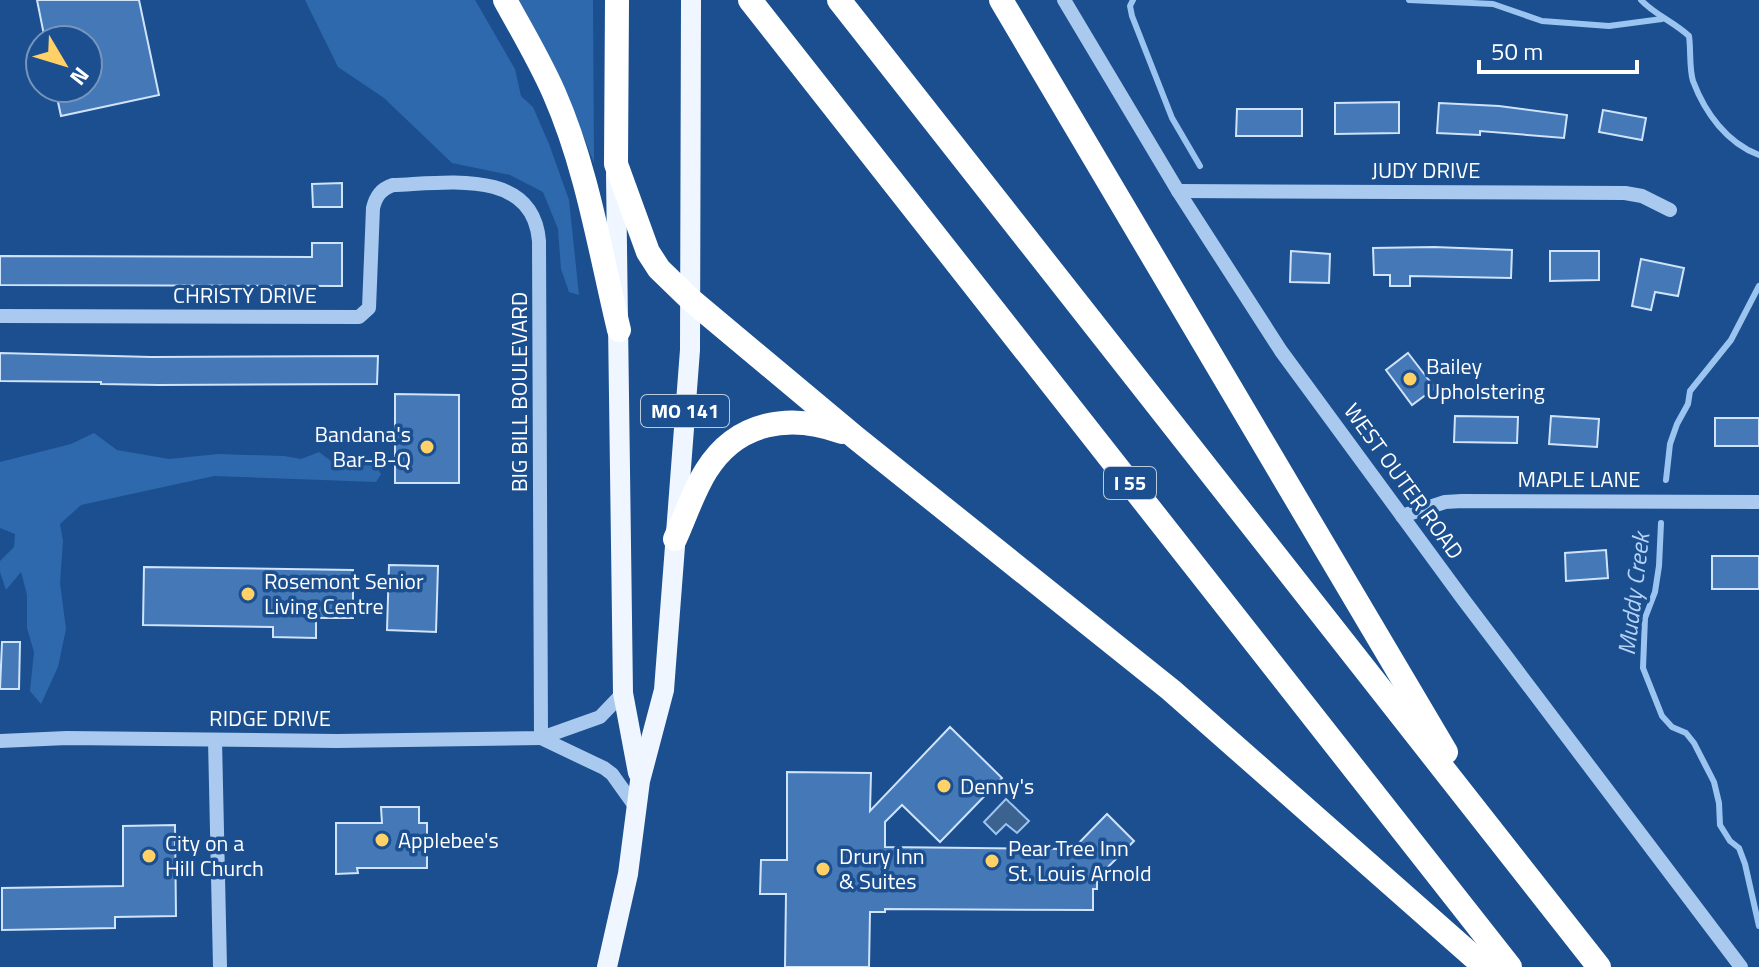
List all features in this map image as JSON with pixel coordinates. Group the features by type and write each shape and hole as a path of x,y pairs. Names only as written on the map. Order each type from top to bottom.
{"highway":[{"path":"505,0 554,93 571,139 619,330"},
{"name":"MO 141","path":"616,164 617,0"},
{"name":"I 55","path":"750,0 1510,967"},
{"path":"839,0 1599,967"},
{"path":"1001,0 1497,836"},
{"path":"616,164 648,252 659,269 691,300 856,438 1171,690 1485,967"},
{"path":"675,539 706,471 729,444 758,426 791,422 819,424 856,438"}],"main road":[{"name":"MO 141","path":"607,967 623,903 640,781 664,690 690,350 691,0"},
{"name":"MO 141","path":"616,164 623,693 640,781"}],"street":[{"name":"WEST OUTER ROAD","path":"1064,0 1178,191 1281,351 1741,967"},
{"name":"BIG BILL BOULEVARD","path":"379,193 393,185 435,183 492,186 505,189 526,203 538,226 542,378 541,738"},
{"name":"JUDY DRIVE","path":"1178,191 1625,193 1642,196 1670,210"},
{"name":"CHRISTY DRIVE","path":"0,316 359,317 369,308 371,300 373,208 379,193"},
{"name":"MAPLE LANE","path":"1402,516 1445,502 1462,501 1759,502"},
{"name":"RIDGE DRIVE","path":"0,741 67,738 541,738 600,717 623,693"},
{"name":"RIDGE DRIVE","path":"541,738 604,768 638,809"},
{"path":"215,740 220,967"}],"shaded area":[{"path":"305,0 475,0 515,69 521,96 533,107 569,200 579,295 569,292 561,269 558,229 543,192 510,175 452,163 384,98 338,67"},
{"path":"517,0 593,0 594,163 579,125"},
{"path":"94,433 117,450 169,459 218,454 301,459 319,452 339,467 375,464 381,474 376,482 214,476 81,505 60,524 63,541 60,583 66,629 58,667 41,704 30,691 34,652 27,628 27,595 21,572 6,590 0,572 0,561 14,547 15,534 0,528 0,462 71,444"},
{"path":"1006,799 1029,821 1017,833 1006,824 996,834 984,822"}],"building":[{"path":"37,0 139,0 159,95 61,116 58,104 104,104 104,24 42,24"},
{"path":"1399,102 1399,133 1335,134 1335,103"},
{"path":"1439,103 1499,106 1567,115 1564,138 1480,131 1480,135 1437,133"},
{"path":"1237,109 1302,109 1302,136 1236,136"},
{"path":"1603,110 1646,118 1642,140 1599,132"},
{"path":"342,183 342,207 313,207 312,184"},
{"path":"312,243 342,243 342,286 0,285 0,256 312,257"},
{"path":"1373,248 1512,250 1511,278 1410,276 1410,286 1390,286 1390,275 1374,275"},
{"path":"1291,251 1330,254 1329,283 1290,282"},
{"path":"1550,251 1599,251 1599,280 1550,281"},
{"path":"1641,259 1684,268 1678,296 1655,292 1651,310 1632,306"},
{"path":"0,353 151,357 378,356 377,384 159,385 0,381"},
{"name":"Bailey Upholstering","path":"1408,353 1435,388 1412,405 1386,370"},
{"name":"Bandana's Bar-B-Q","path":"395,394 459,395 459,483 395,483"},
{"path":"1455,416 1518,417 1517,443 1454,442"},
{"path":"1551,416 1599,419 1597,447 1549,444"},
{"path":"1715,418 1759,418 1759,446 1715,446"},
{"path":"1606,550 1608,578 1566,581 1565,553"},
{"path":"1712,556 1759,556 1759,589 1712,589"},
{"path":"389,565 438,566 436,632 387,630"},
{"name":"Rosemont Senior Living Centre","path":"144,567 353,570 353,618 316,618 316,638 273,637 273,627 143,625"},
{"path":"2,642 20,642 19,689 0,689"},
{"path":"950,727 1002,778 940,842 902,805 885,822 885,847 1073,849 1107,814 1134,841 1097,878 1097,889 1093,889 1093,910 885,909 885,912 870,912 869,967 785,967 786,894 760,894 761,860 787,860 787,772 871,773 870,811"},
{"name":"Applebee's","path":"381,807 419,807 419,823 427,823 427,868 357,868 358,873 336,874 336,823 382,823"},
{"name":"City on a Hill Church","path":"175,825 176,916 115,917 115,928 2,930 2,888 123,886 123,826"}],"waterway":[{"path":"1133,0 1130,6 1132,16 1172,118 1200,166"},
{"path":"1409,0 1493,4 1542,21 1609,26 1662,19"},
{"name":"Muddy Creek","path":"1641,0 1689,36 1692,76 1704,104 1727,135 1759,155"},
{"name":"Muddy Creek","path":"1666,480 1670,444 1688,404 1690,391 1731,340 1759,286"},
{"name":"Muddy Creek","path":"1661,523 1655,592 1645,618 1643,668 1662,716 1672,727 1686,733 1694,743 1714,782 1720,825 1730,841 1739,848 1759,926"}],"place":[{"name":"Bailey Upholstering","path":"1410,379"},
{"name":"Bandana's Bar-B-Q","path":"427,447"},
{"name":"Rosemont Senior Living Centre","path":"248,594"},
{"name":"Denny's","path":"944,786"},
{"name":"Applebee's","path":"382,840"},
{"name":"City on a Hill Church","path":"149,856"},
{"name":"Pear Tree Inn St. Louis Arnold","path":"992,861"},
{"name":"Drury Inn & Suites","path":"823,869"}]}
